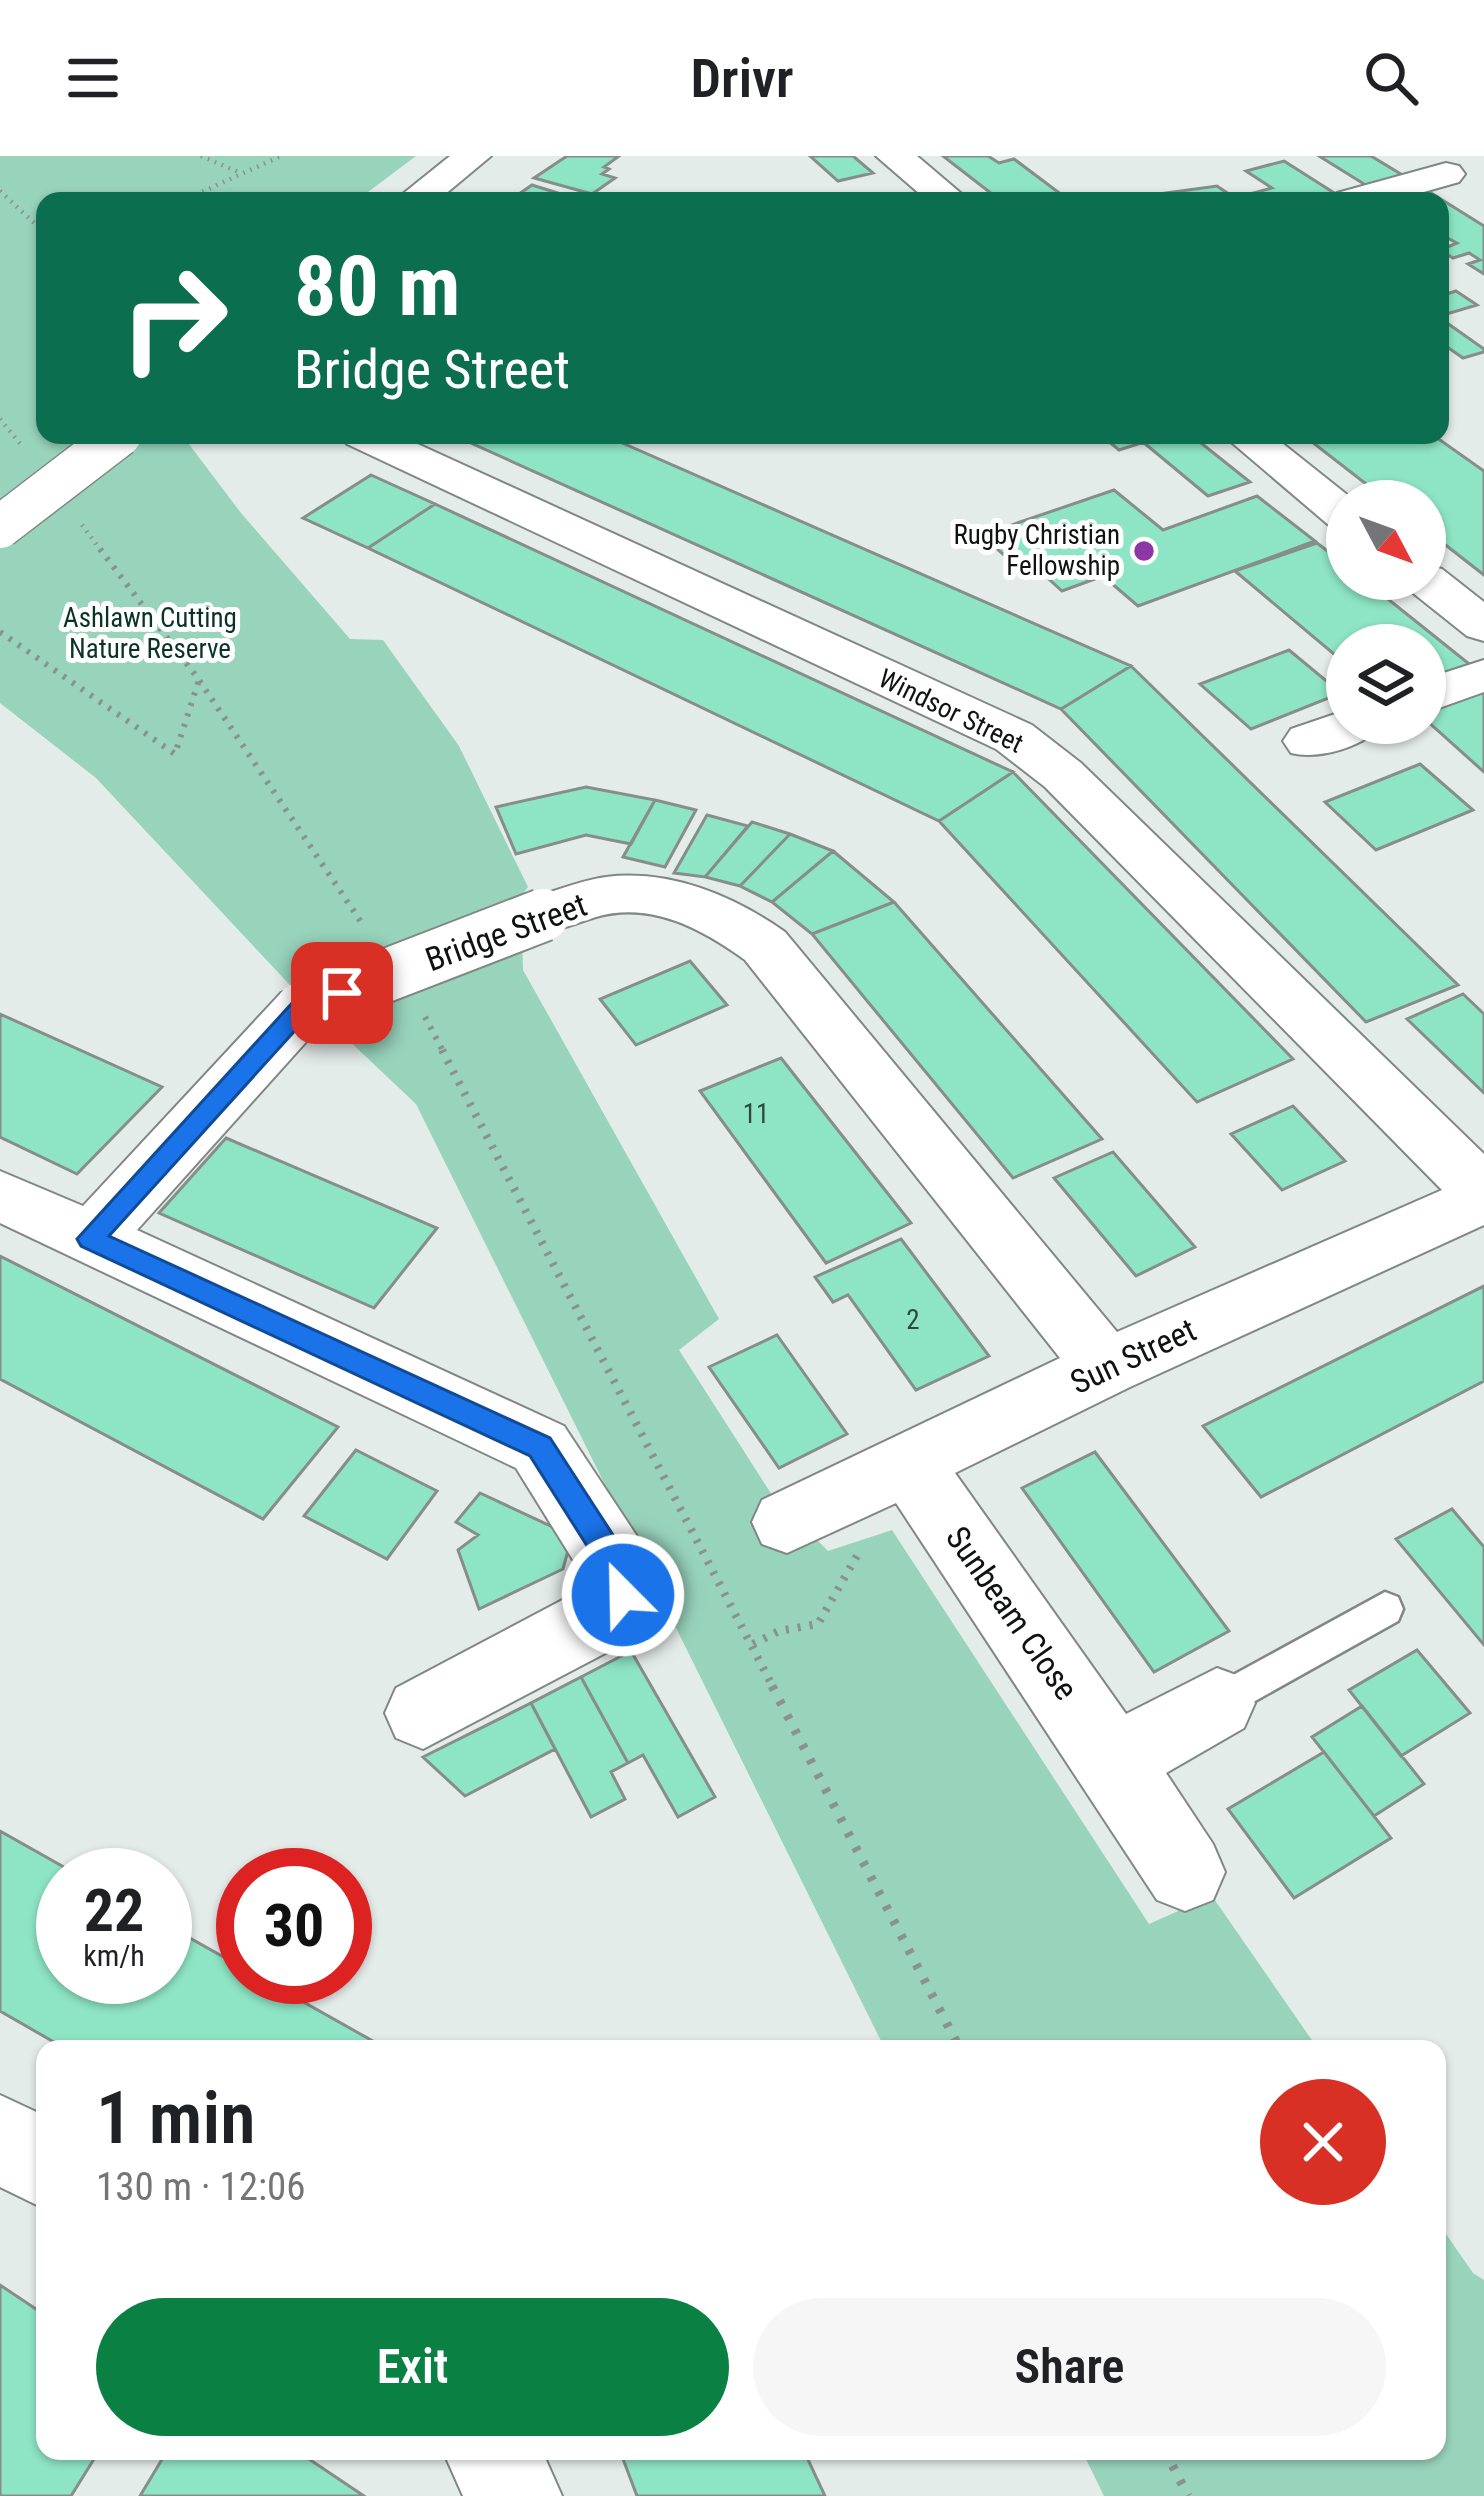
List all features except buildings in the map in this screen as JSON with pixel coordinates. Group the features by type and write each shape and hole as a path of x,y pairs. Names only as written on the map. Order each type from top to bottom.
{"street":[{"path":"425,192 473,156"},
{"path":"894,156 940,192"},
{"path":"1370,192 1431,165 1483,198"},
{"path":"0,527 108,444"},
{"name":"Windsor Street","path":"381,444 1014,737 1063,775 1484,1195"},
{"path":"1256,444 1326,500"},
{"path":"1446,596 1484,626"},
{"path":"1446,689 1484,675"},
{"path":"1309,741 1326,735"},
{"name":"Bridge Street","path":"91,1239 302,1008 543,915 608,896 671,901 707,908 765,946 1106,1367"},
{"path":"0,1195 540,1447 617,1567 623,1595 610,1613 423,1713"},
{"name":"Sun Street","path":"787,1522 1106,1367 1484,1195"},
{"name":"Sunbeam Close","path":"909,1465 1185,1872"},
{"path":"1114,1761 1217,1703"},
{"path":"0,2138 36,2160"},
{"path":"495,2460 514,2496"}],"lane":[{"path":"1217,1703 1385,1609"}],"path":[{"path":"202,156 242,174"},
{"path":"202,192 280,156"},
{"path":"0,191 36,225"},
{"path":"0,419 34,460"},
{"path":"73,512 199,680 372,939"},
{"path":"0,632 175,754 199,680"},
{"path":"412,999 955,2040"},
{"path":"752,1644 779,1630 818,1624 909,1465"},
{"path":"1170,2460 1188,2496"}],"green space":[{"name":"Ashlawn Cutting Nature Reserve","path":"0,156 416,156 368,192 36,192 36,444 189,444 241,513 350,639 383,640 459,746 528,887 521,896 523,970 719,1319 679,1350 772,1495 828,1551 892,1530 1149,1924 1212,1896 1312,2040 881,2040 416,1104 289,984 96,778 0,703"},
{"path":"1446,2234 1473,2273 1484,2280 1484,2496 1104,2496 1086,2460 1446,2460"}],"place":[{"name":"Rugby Christian Fellowship","path":"1144,551"}],"route":[{"path":"342,993 302,1008 91,1239 540,1447 617,1567 623,1595"}]}
